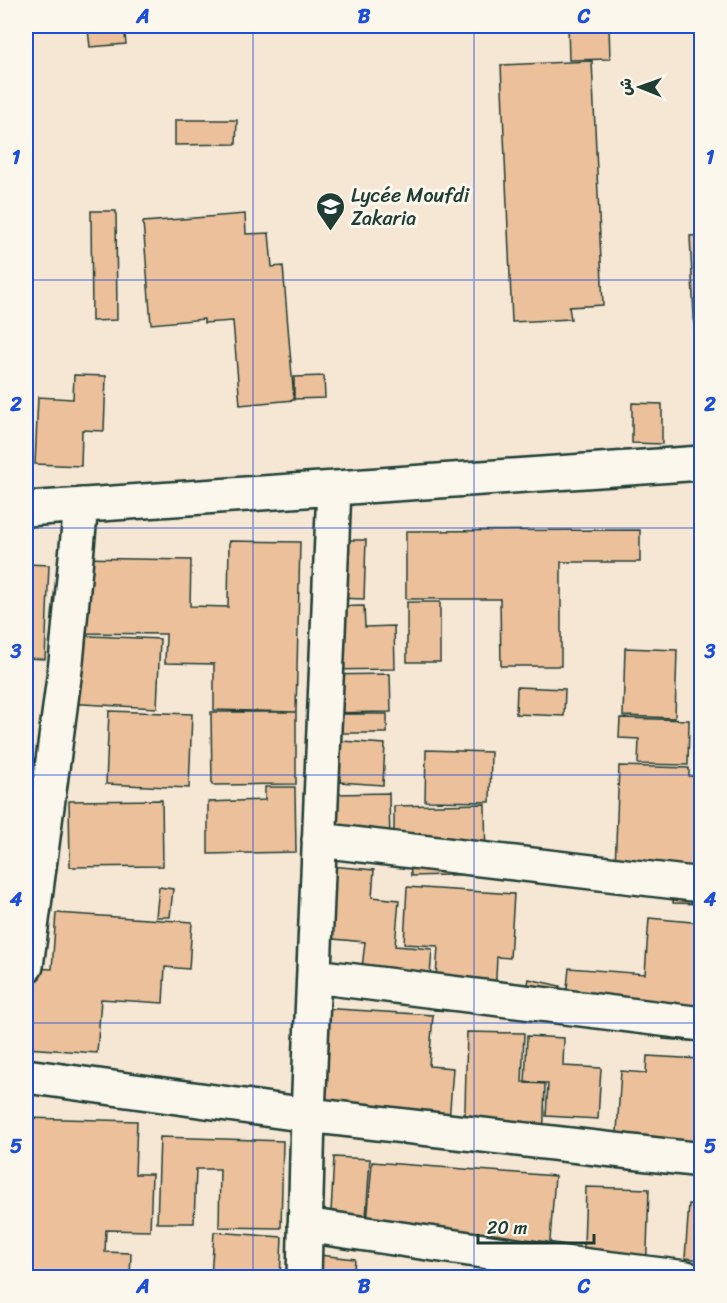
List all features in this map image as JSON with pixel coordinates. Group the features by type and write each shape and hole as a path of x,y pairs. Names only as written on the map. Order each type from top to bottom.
{"street":[{"path":"26,509 702,463"},
{"path":"304,1278 308,1115 334,488"},
{"path":"26,966 66,662 81,505"},
{"path":"319,840 702,885"},
{"path":"314,976 702,1024"},
{"path":"26,1076 308,1115 702,1160"},
{"path":"305,1225 572,1264 686,1278"}],"building":[{"path":"124,26 126,44 90,47 88,30"},
{"path":"568,26 609,26 610,59 569,60"},
{"path":"592,61 603,305 569,307 571,319 512,322 501,65"},
{"path":"175,120 237,120 236,144 175,145"},
{"path":"91,211 116,211 117,320 92,321"},
{"path":"245,214 246,234 269,233 272,267 283,266 294,400 240,405 233,321 204,323 204,319 151,324 143,222"},
{"path":"702,235 702,396 698,397 690,236"},
{"path":"74,375 106,376 104,431 82,430 81,466 35,464 38,397 73,399"},
{"path":"324,376 325,398 294,399 294,377"},
{"path":"632,403 662,404 662,444 632,443"},
{"path":"640,530 640,562 561,562 561,666 501,666 500,599 406,599 406,531"},
{"path":"337,540 366,540 364,599 336,598"},
{"path":"229,541 300,542 296,712 214,710 214,664 165,663 166,634 76,633 78,558 191,560 190,606 228,607"},
{"path":"26,564 49,565 45,659 26,658"},
{"path":"407,602 440,602 440,662 407,662"},
{"path":"364,606 365,627 394,626 395,669 324,670 322,607"},
{"path":"67,635 160,639 157,708 64,703"},
{"path":"625,648 677,650 675,718 623,716"},
{"path":"390,674 391,712 319,713 318,675"},
{"path":"517,687 565,689 564,716 516,714"},
{"path":"26,710 31,710 27,895 26,895"},
{"path":"109,711 192,714 189,788 106,784"},
{"path":"211,712 296,712 296,784 212,785"},
{"path":"320,714 387,714 387,733 319,733"},
{"path":"620,718 689,720 688,765 638,764 639,739 619,738"},
{"path":"326,740 385,744 383,785 324,781"},
{"path":"426,750 491,752 490,802 425,801"},
{"path":"619,766 689,768 689,776 702,777 702,904 673,903 675,870 615,868"},
{"path":"265,787 295,787 296,852 208,854 208,802 265,800"},
{"path":"389,793 390,847 336,847 335,794"},
{"path":"162,800 163,866 70,867 69,801"},
{"path":"485,804 486,874 411,876 409,834 394,834 394,806"},
{"path":"330,866 374,870 372,897 399,900 395,946 432,949 428,1002 362,968 365,942 323,938"},
{"path":"159,887 173,889 170,917 156,917"},
{"path":"407,887 514,894 510,958 497,957 495,997 467,995 466,1012 434,1010 438,946 404,944"},
{"path":"56,913 192,922 189,969 165,967 163,1003 101,999 97,1053 26,1048 32,968 52,969"},
{"path":"649,918 702,923 702,1042 663,1039 664,1034 607,1029 607,1022 564,1018 569,968 645,974"},
{"path":"529,979 560,986 554,1014 523,1007"},
{"path":"321,1008 433,1015 429,1066 453,1068 448,1136 312,1127"},
{"path":"467,1032 524,1033 522,1082 545,1083 543,1148 464,1146"},
{"path":"527,1036 564,1038 563,1066 601,1068 598,1119 546,1116 548,1084 525,1083"},
{"path":"647,1056 701,1059 698,1088 702,1088 702,1123 698,1123 694,1167 615,1162 621,1071 646,1073"},
{"path":"26,1118 137,1121 135,1174 152,1174 150,1231 106,1230 105,1252 131,1253 130,1278 26,1278"},
{"path":"160,1137 283,1141 281,1228 219,1227 220,1169 196,1169 194,1223 157,1223"},
{"path":"334,1157 370,1159 365,1233 330,1231"},
{"path":"372,1162 555,1176 548,1266 365,1249"},
{"path":"586,1187 649,1189 646,1278 583,1275"},
{"path":"689,1204 702,1205 702,1260 685,1258"},
{"path":"214,1232 282,1237 280,1278 211,1278"},
{"path":"319,1255 355,1259 354,1269 443,1278 317,1278"}],"place":[{"name":"Lycée Moufdi Zakaria","path":"330,232"}]}
